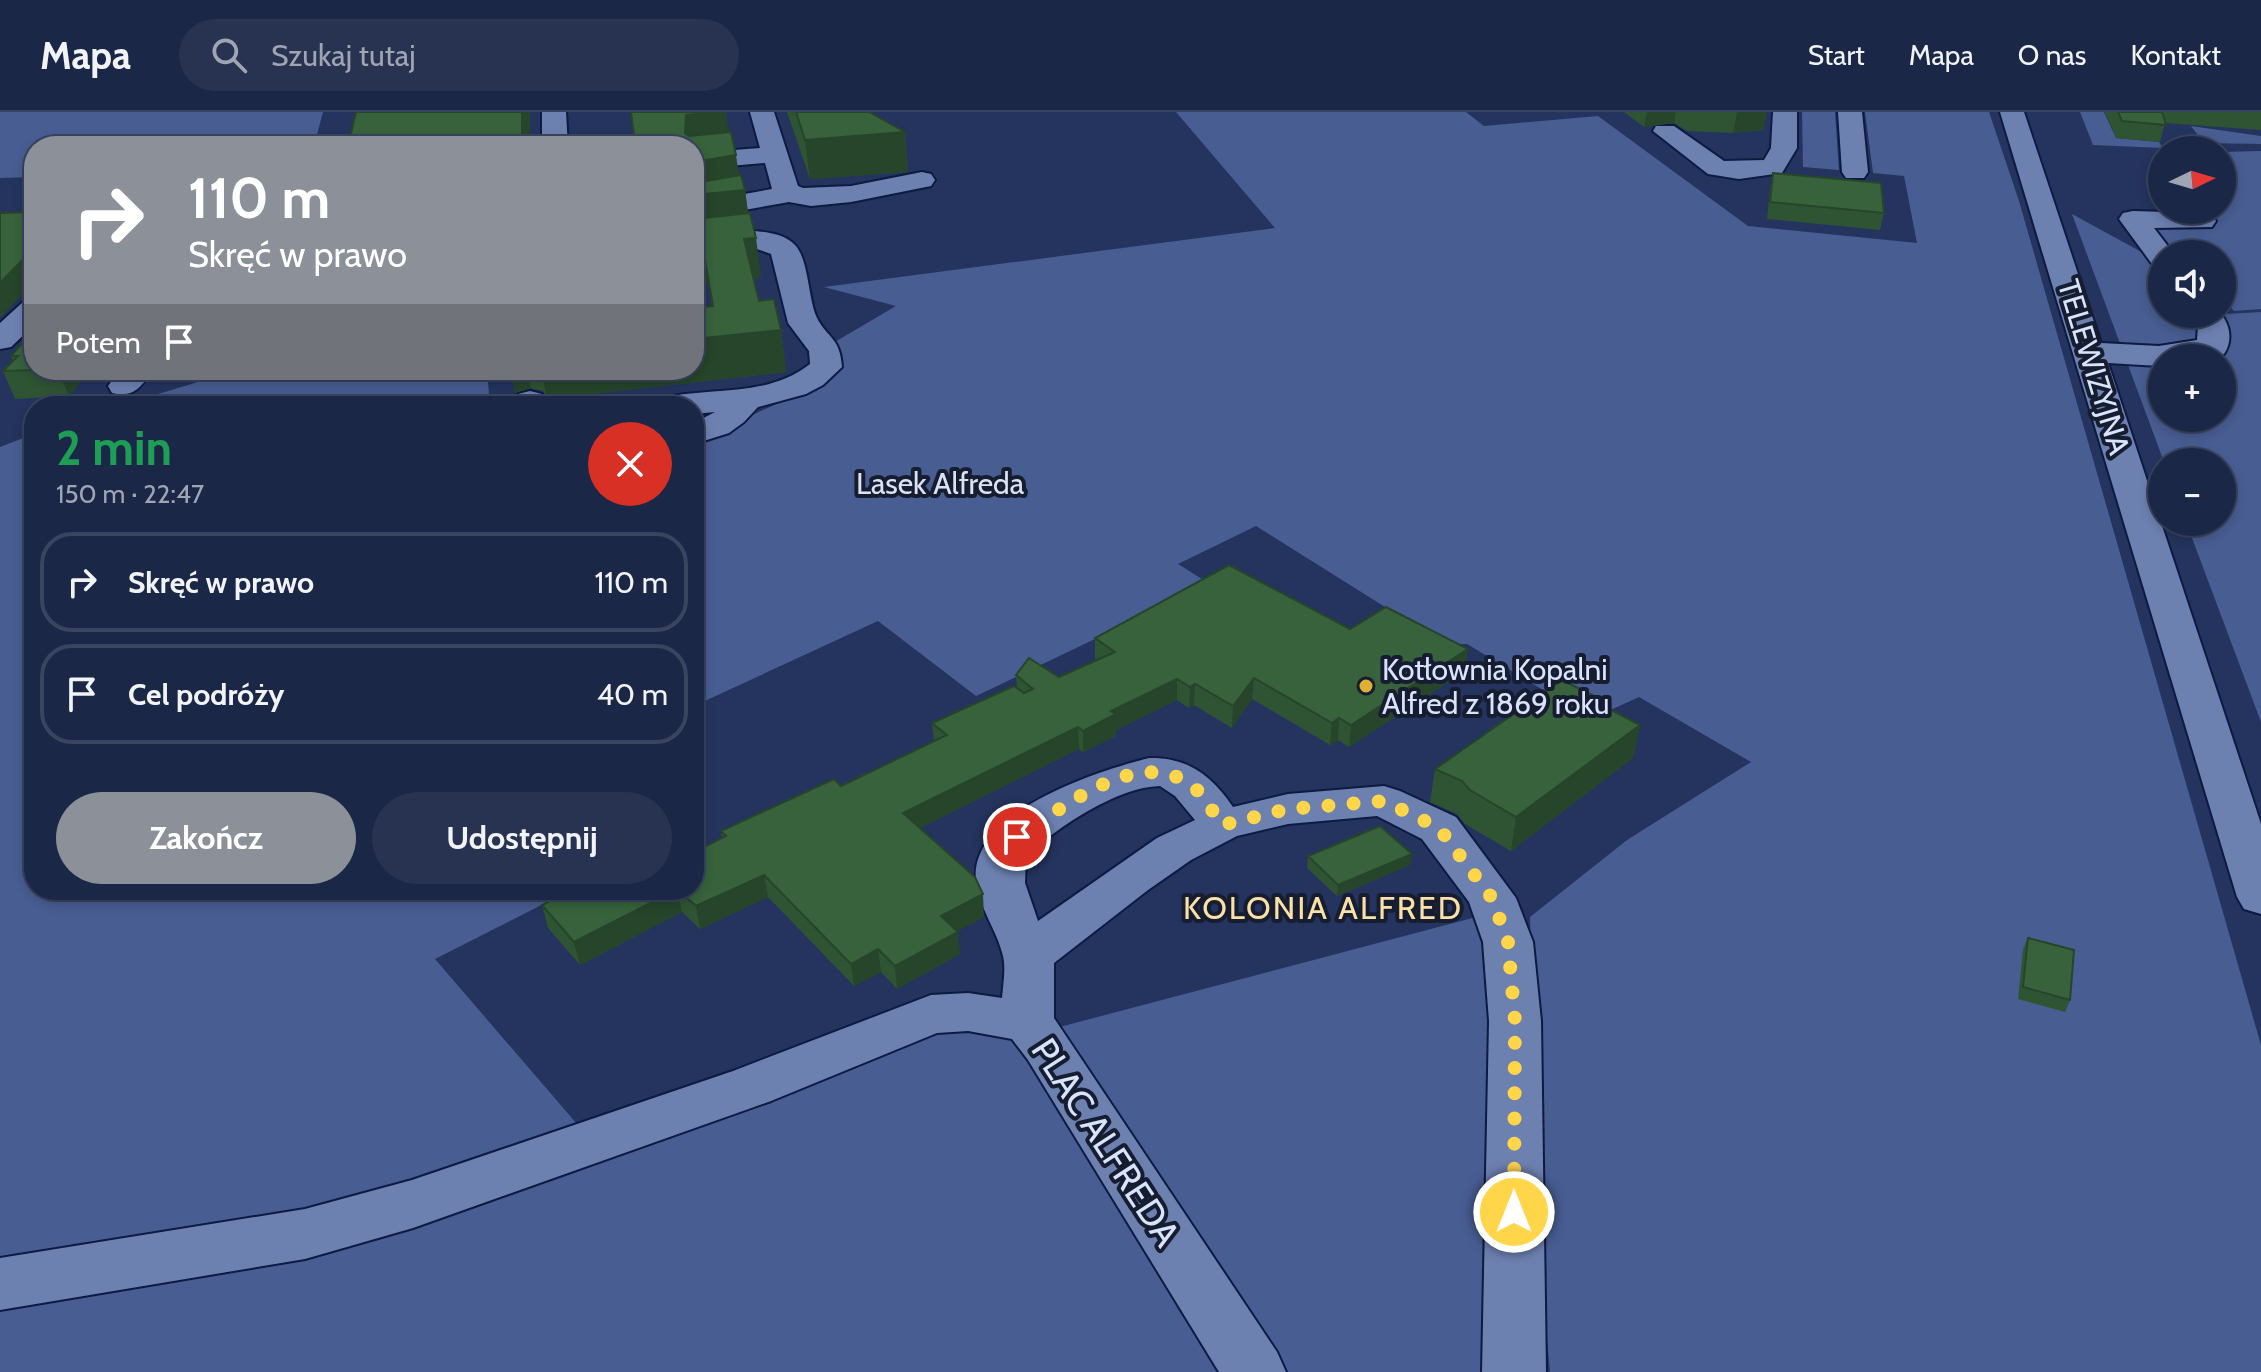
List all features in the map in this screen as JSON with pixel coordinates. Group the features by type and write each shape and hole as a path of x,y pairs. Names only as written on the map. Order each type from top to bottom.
{"street":[{"path":"554,112 555,136"},
{"path":"762,112 788,194"},
{"path":"1665,131 1717,168 1739,171 1773,167 1784,148 1785,112"},
{"path":"1850,112 1855,172"},
{"name":"TELEWIZYJNA","path":"2012,112 2261,897"},
{"path":"704,160 775,154"},
{"path":"704,209 788,194 814,198 922,180"},
{"path":"2148,219 2133,219 2149,240"},
{"path":"704,245 761,240 778,244 784,250 803,323 816,335 825,351 826,367 817,376 778,393 704,401"},
{"path":"0,340 24,317"},
{"path":"2090,352 2159,356 2213,347 2213,328"},
{"path":"704,432 744,406 747,396"},
{"path":"1222,825 1189,783 1165,772 1145,772 1088,792 1017,837 1002,856 1003,894 1029,957 1053,935 1131,878 1174,849 1222,825 1288,809 1384,801 1439,828 1492,898 1508,942 1515,1021 1514,1372"},
{"name":"PLAC ALFREDA","path":"1029,957 1028,1022 1047,1046 1254,1372"},
{"path":"0,1284 305,1234 413,1204 752,1086 931,1014 968,1012 1028,1022"}],"green space":[{"path":"0,112 323,112 317,136 24,136 24,177 0,178"},
{"name":"Lasek Alfreda","path":"1176,112 1466,112 1484,126 1598,116 1748,226 1917,243 1904,176 1873,173 1865,112 1989,112 2019,201 2261,1045 2261,1372 1550,1372 1537,1226 1530,917 1627,840 1751,762 1639,697 1591,719 1467,644 1444,644 1256,526 1178,564 1210,584 976,696 878,621 704,701 704,437 840,370 833,343 896,306 824,287 1275,228"},
{"path":"1802,112 1835,112 1839,170 1803,167"},
{"path":"2080,112 2104,112 2116,138 2148,141 2148,147 2093,145"},
{"path":"2191,126 2261,136 2261,144 2236,144 2236,136 2199,136"},
{"path":"2261,151 2261,309 2236,311 2236,240 2162,240 2152,224 2236,224 2236,152"},
{"path":"2072,214 2147,255 2148,328 2236,328 2236,313 2261,312 2261,722 2191,536 2236,536 2236,448 2159,448 2153,432 2236,432 2236,344 2148,344 2148,419"},
{"path":"205,380 488,380 489,396 151,396"},
{"path":"24,438 24,900 551,900 435,959 602,1153 914,1027 1006,1029 1032,1047 1230,1372 0,1372 0,447"},
{"path":"1480,916 1495,941 1522,1372 1273,1372 1052,1029"}],"building":[{"path":"356,112 522,112 522,136 350,136"},
{"path":"631,112 723,112 686,115 685,133 689,136 634,136"},
{"path":"796,112 869,112 905,132 805,140"},
{"path":"2118,112 2162,112 2166,125 2122,121"},
{"path":"731,132 736,155 704,160 704,136 689,136"},
{"path":"1773,173 1881,183 1884,213 1770,202"},
{"path":"741,175 745,190 704,194 704,181"},
{"path":"24,212 24,258 0,283 0,213"},
{"path":"750,213 756,238 744,239 759,301 774,299 781,330 704,338 704,307 713,306 704,254 704,218"},
{"path":"24,341 24,370 3,371 18,356 11,356"},
{"path":"1229,565 1350,629 1386,607 1468,649 1351,725 1339,718 1332,723 1254,678 1233,706 1195,684 1190,687 1177,679 1111,711 1116,714 1083,731 1078,727 903,813 975,877 983,894 941,916 958,932 895,966 878,949 851,964 764,875 696,906 689,900 704,900 704,847 726,836 721,831 834,779 841,786 947,735 932,723 1014,686 1024,693 1033,689 1016,675 1029,658 1059,677 1115,652 1095,638"},
{"path":"1562,680 1640,725 1516,817 1470,790 1462,781 1435,769"},
{"path":"1380,826 1412,854 1338,885 1308,856"},
{"path":"552,900 656,900 574,942 542,905"},
{"path":"2028,938 2074,950 2070,1000 2023,987"}],"place":[{"name":"Kotłownia Kopalni Alfred z 1869 roku","path":"1366,686"}],"district":[{"name":"KOLONIA ALFRED","path":"1323,907"}],"route":[{"path":"1017,837 1088,792 1145,772 1165,772 1189,783 1205,799 1222,825 1288,809 1384,801 1439,828 1492,898 1508,942 1515,1021 1514,1212"}]}
